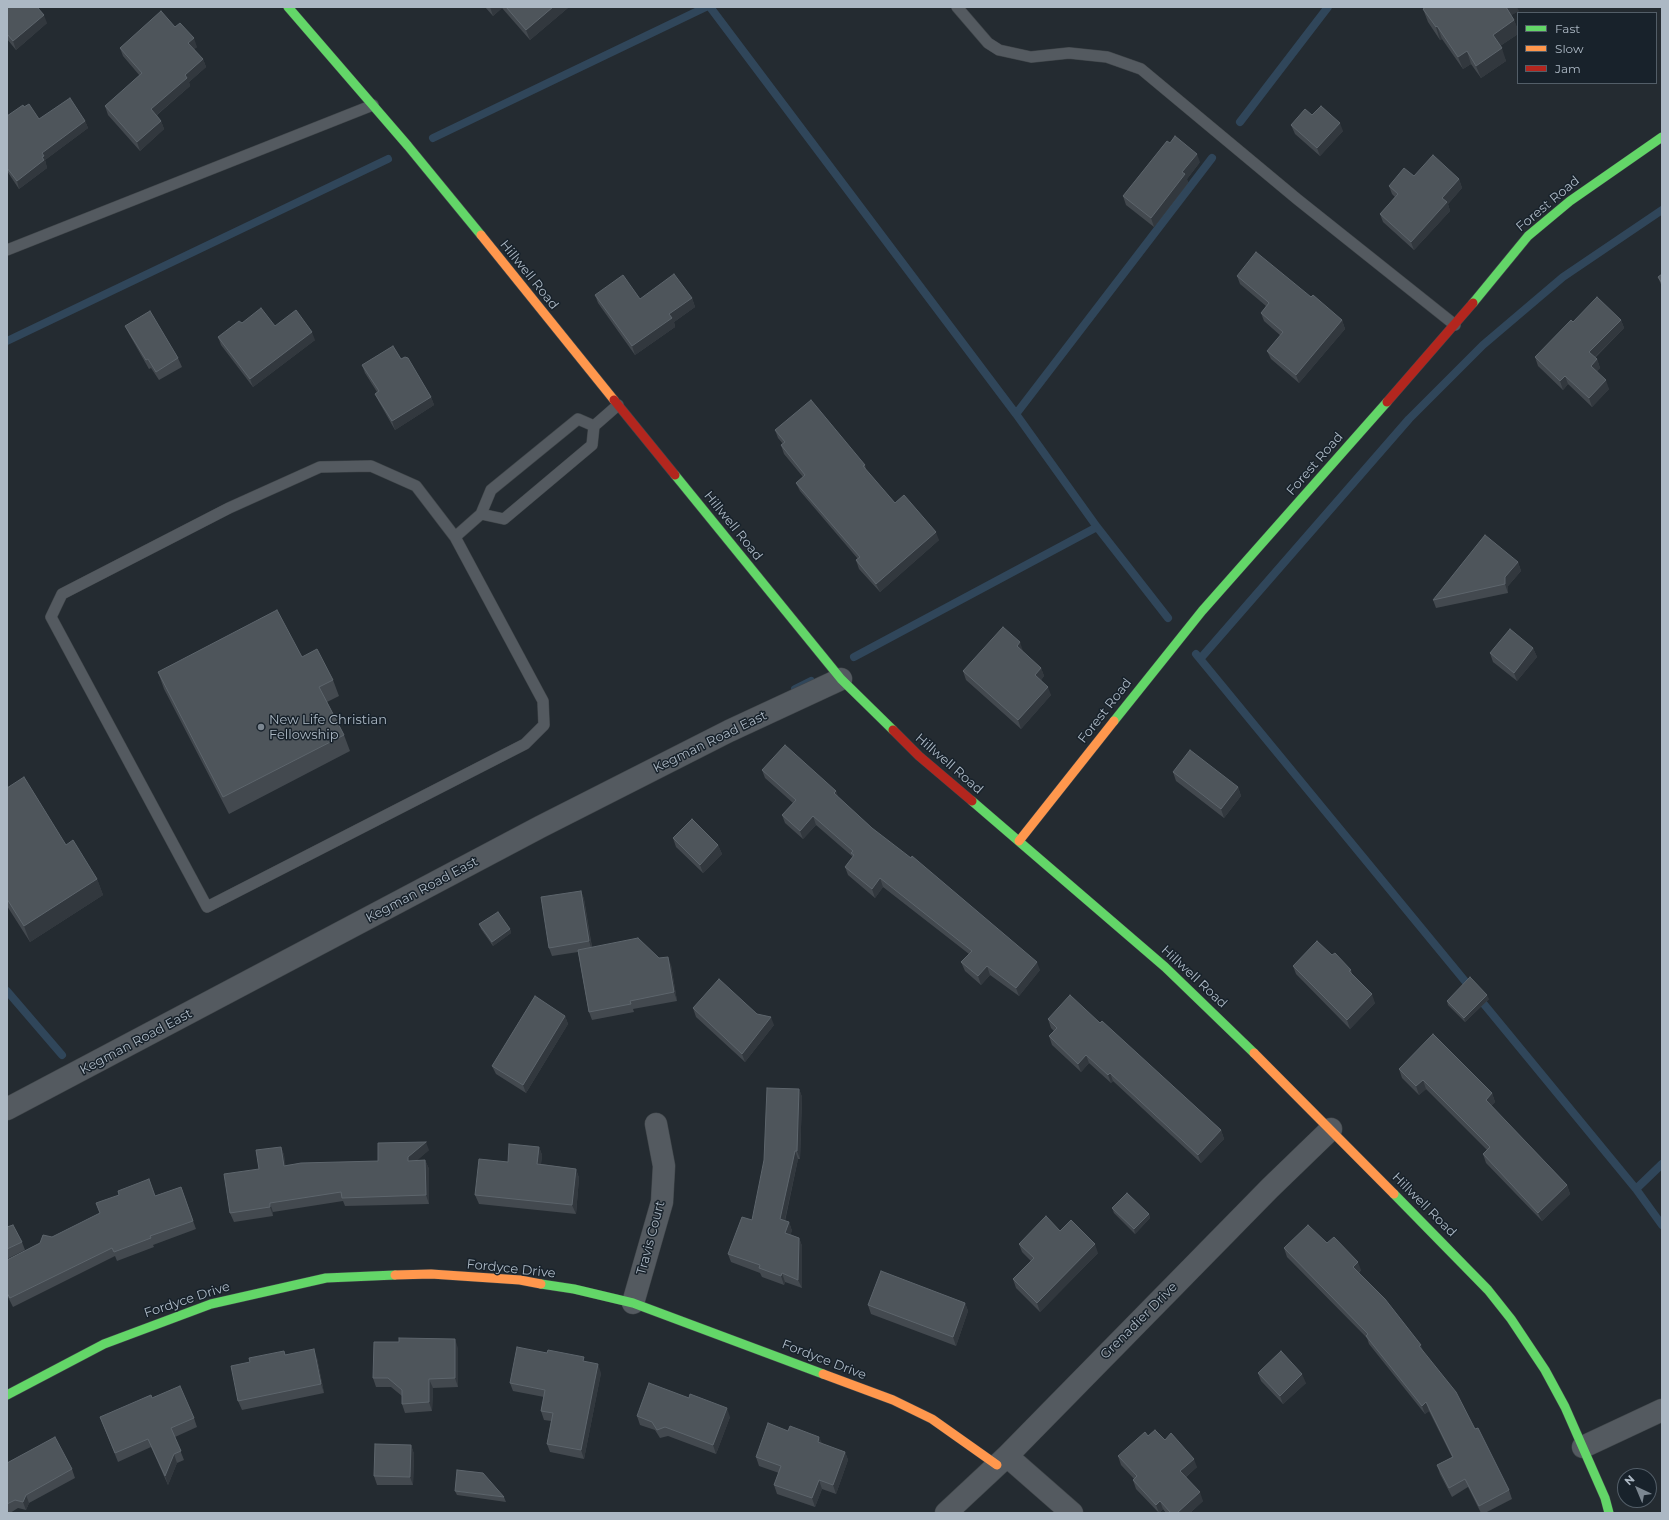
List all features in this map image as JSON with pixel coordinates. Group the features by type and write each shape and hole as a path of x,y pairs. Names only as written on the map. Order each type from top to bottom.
{"street":[{"name":"Hillwell Road","path":"288,7 413,152 841,680 919,756 1109,916 1165,967 1331,1129 1458,1258 1512,1320 1555,1389 1583,1447 1605,1498 1609,1513"},
{"name":"Forest Road","path":"1019,841 1202,611 1455,325 1528,236 1570,201 1662,136"},
{"name":"Kegman Road East","path":"7,1109 540,827 729,731 841,680"},
{"name":"Travis Court","path":"633,1303 662,1202 664,1166 656,1124"},
{"name":"Grenadier Drive","path":"946,1513 1002,1460 1270,1188 1331,1129"},
{"name":"Fordyce Drive","path":"7,1395 104,1344 211,1304 326,1278 431,1274 520,1280 574,1289 633,1303 893,1400 932,1419 1002,1460"},
{"path":"1583,1447 1662,1410"},
{"path":"1002,1460 1072,1513"}],"lane":[{"path":"957,7 988,43 999,50 1031,57 1069,53 1108,57 1141,69 1297,199 1455,325"},
{"path":"7,250 373,105"},
{"path":"481,514 504,519 592,445 594,426 618,405"},
{"path":"455,537 481,514 491,490 578,419 594,426"},
{"path":"371,466 416,486 455,537 542,701 544,726 525,744 207,907 51,617 62,594 229,508 320,467 371,466"}],"building":[{"path":"7,7 37,7 44,15 13,41 7,34"},
{"path":"506,7 553,7 526,30"},
{"path":"1426,7 1506,7 1514,20 1493,35 1502,48 1476,66 1467,51 1458,57 1437,26 1436,27 1423,9"},
{"path":"161,11 175,27 180,23 194,38 188,43 203,59 185,75 187,78 151,109 161,121 137,142 105,106 142,73 120,48"},
{"path":"70,98 85,121 42,153 44,160 17,181 7,168 7,116 23,105 24,107 29,104 39,119"},
{"path":"1321,106 1340,123 1317,148 1291,125 1305,109 1312,115"},
{"path":"1175,136 1197,154 1182,172 1185,174 1151,218 1123,196 1167,141 1170,143"},
{"path":"1433,155 1459,179 1442,198 1447,202 1411,242 1380,214 1398,194 1389,186 1404,168 1414,176"},
{"path":"1256,252 1311,297 1313,295 1342,320 1296,375 1267,351 1283,332 1261,313 1269,303 1237,276"},
{"path":"674,274 692,298 669,314 672,318 632,346 595,295 623,275 640,299"},
{"path":"1662,274 1662,283 1658,277"},
{"path":"1597,297 1621,320 1589,352 1597,359 1591,366 1606,380 1589,398 1565,376 1560,381 1535,357 1571,320 1573,322"},
{"path":"261,308 275,326 296,310 312,332 250,379 218,337 239,321 242,323"},
{"path":"150,311 178,358 156,372 148,359 146,360 125,326"},
{"path":"393,346 401,359 405,357 408,358 431,397 392,421 375,394 379,391 362,365"},
{"path":"811,400 865,465 863,466 895,503 904,495 936,532 876,584 856,560 860,557 796,483 805,475 781,445 785,442 775,430"},
{"path":"1485,535 1518,562 1505,577 1505,584 1433,600"},
{"name":"New Life Christian Fellowship","path":"277,610 302,657 317,649 333,680 319,687 344,735 223,797 158,672"},
{"path":"1003,627 1020,642 1017,646 1041,668 1035,675 1048,687 1018,720 963,671"},
{"path":"1510,629 1533,648 1514,673 1490,653"},
{"path":"785,745 836,791 834,793 872,828 911,858 912,856 1037,962 1016,988 987,966 978,976 961,962 972,951 880,878 872,889 845,867 854,855 851,853 853,851 813,816 800,831 782,815 796,800 762,770"},
{"path":"1190,750 1238,787 1221,809 1173,772"},
{"path":"24,777 66,845 73,840 97,879 24,926 7,899 7,788"},
{"path":"692,819 718,845 700,865 673,838"},
{"path":"581,891 589,941 549,948 541,897"},
{"path":"498,912 510,929 492,942 479,924"},
{"path":"638,938 659,958 668,957 674,992 630,1001 631,1004 589,1012 578,950"},
{"path":"1317,941 1332,955 1335,953 1351,970 1349,971 1372,994 1347,1020 1293,966"},
{"path":"1470,977 1487,995 1464,1018 1447,1001"},
{"path":"719,979 757,1014 771,1017 742,1054 693,1008"},
{"path":"1070,995 1100,1023 1102,1021 1221,1130 1198,1155 1110,1073 1108,1075 1086,1055 1078,1064 1049,1036 1057,1028 1048,1019"},
{"path":"535,996 565,1016 523,1085 492,1066"},
{"path":"1433,1034 1492,1093 1486,1100 1567,1185 1538,1213 1483,1154 1490,1147 1423,1080 1416,1086 1399,1069"},
{"path":"767,1088 799,1089 797,1151 795,1151 780,1219 789,1222 785,1233 799,1238 798,1280 782,1273 781,1276 759,1268 760,1265 728,1254 742,1217 752,1220 764,1160"},
{"path":"426,1142 408,1157 408,1161 425,1160 426,1195 342,1198 341,1192 270,1203 270,1207 230,1213 224,1174 259,1169 256,1150 281,1147 284,1166 301,1163 378,1161 378,1143"},
{"path":"509,1144 539,1147 537,1164 576,1169 572,1205 475,1195 479,1159 508,1162"},
{"path":"149,1179 155,1196 181,1187 193,1221 150,1236 151,1238 114,1252 112,1248 10,1298 7,1293 7,1260 40,1243 43,1235 52,1237 100,1213 96,1203 119,1195 118,1191"},
{"path":"1127,1193 1149,1214 1134,1229 1112,1208"},
{"path":"1046,1216 1060,1231 1071,1220 1095,1244 1037,1303 1013,1279 1034,1258 1019,1244"},
{"path":"13,1225 22,1242 7,1249 7,1227"},
{"path":"1308,1225 1327,1243 1334,1237 1358,1262 1353,1267 1385,1299 1421,1345 1419,1346 1456,1392 1475,1429 1478,1428 1509,1490 1479,1506 1465,1479 1449,1488 1437,1465 1453,1457 1426,1402 1422,1406 1366,1336 1368,1334 1284,1248"},
{"path":"881,1271 965,1303 953,1337 868,1305"},
{"path":"399,1338 455,1339 455,1378 429,1379 429,1402 402,1404 402,1390 388,1378 373,1378 374,1342 399,1342"},
{"path":"517,1347 547,1353 548,1350 584,1357 583,1361 598,1364 581,1450 547,1444 553,1413 541,1411 545,1390 510,1383"},
{"path":"314,1349 321,1384 238,1401 231,1366 250,1362 249,1358 284,1351 285,1355"},
{"path":"1281,1351 1302,1374 1280,1396 1258,1373"},
{"path":"649,1383 689,1398 690,1394 727,1408 713,1445 665,1427 657,1430 652,1422 637,1416"},
{"path":"180,1386 194,1418 171,1428 181,1451 174,1454 165,1476 148,1439 115,1453 100,1417 151,1395 152,1398"},
{"path":"768,1423 788,1431 790,1426 819,1437 818,1442 845,1452 833,1485 819,1480 812,1498 774,1485 781,1466 756,1457"},
{"path":"1155,1430 1165,1440 1171,1433 1194,1459 1180,1471 1200,1492 1177,1513 1171,1513 1160,1501 1156,1505 1133,1480 1137,1476 1118,1456 1145,1432 1148,1436"},
{"path":"55,1437 72,1469 26,1495 23,1502 15,1500 7,1504 7,1463"},
{"path":"375,1444 411,1445 410,1477 374,1476"},
{"path":"457,1470 483,1473 504,1497 455,1491"}],"waterway":[{"path":"433,138 706,7"},
{"path":"710,7 1016,414 1097,527 1168,618"},
{"path":"1240,122 1328,7"},
{"path":"1016,414 1212,158"},
{"path":"7,341 388,159"},
{"path":"1200,659 1409,419 1483,345 1563,277 1662,210"},
{"path":"854,657 1097,527"},
{"path":"1196,654 1636,1189 1662,1225"},
{"path":"795,689 811,681"},
{"path":"7,991 62,1055"},
{"path":"1636,1189 1662,1164"}],"traffic: fast":[{"path":"288,7 408,146 481,235"},
{"path":"1473,303 1528,236 1570,201 1662,137"},
{"path":"1114,721 1202,611 1387,402"},
{"path":"675,475 841,679 893,730"},
{"path":"972,801 1165,967 1254,1053"},
{"path":"1394,1194 1488,1290 1511,1319 1545,1370 1565,1407 1605,1498 1609,1513"},
{"path":"7,1395 104,1344 211,1304 326,1278 395,1275"},
{"path":"541,1284 574,1289 633,1303 823,1374"}],"traffic: slow":[{"path":"481,235 614,400"},
{"path":"1019,841 1114,721"},
{"path":"1254,1053 1394,1194"},
{"path":"395,1275 431,1274 520,1280 541,1284"},
{"path":"823,1374 893,1400 932,1419 997,1465"}],"traffic: jam":[{"path":"1387,402 1473,303"},
{"path":"614,400 675,475"},
{"path":"893,730 919,756 972,801"}],"place":[{"name":"New Life Christian Fellowship","path":"261,727"}]}
